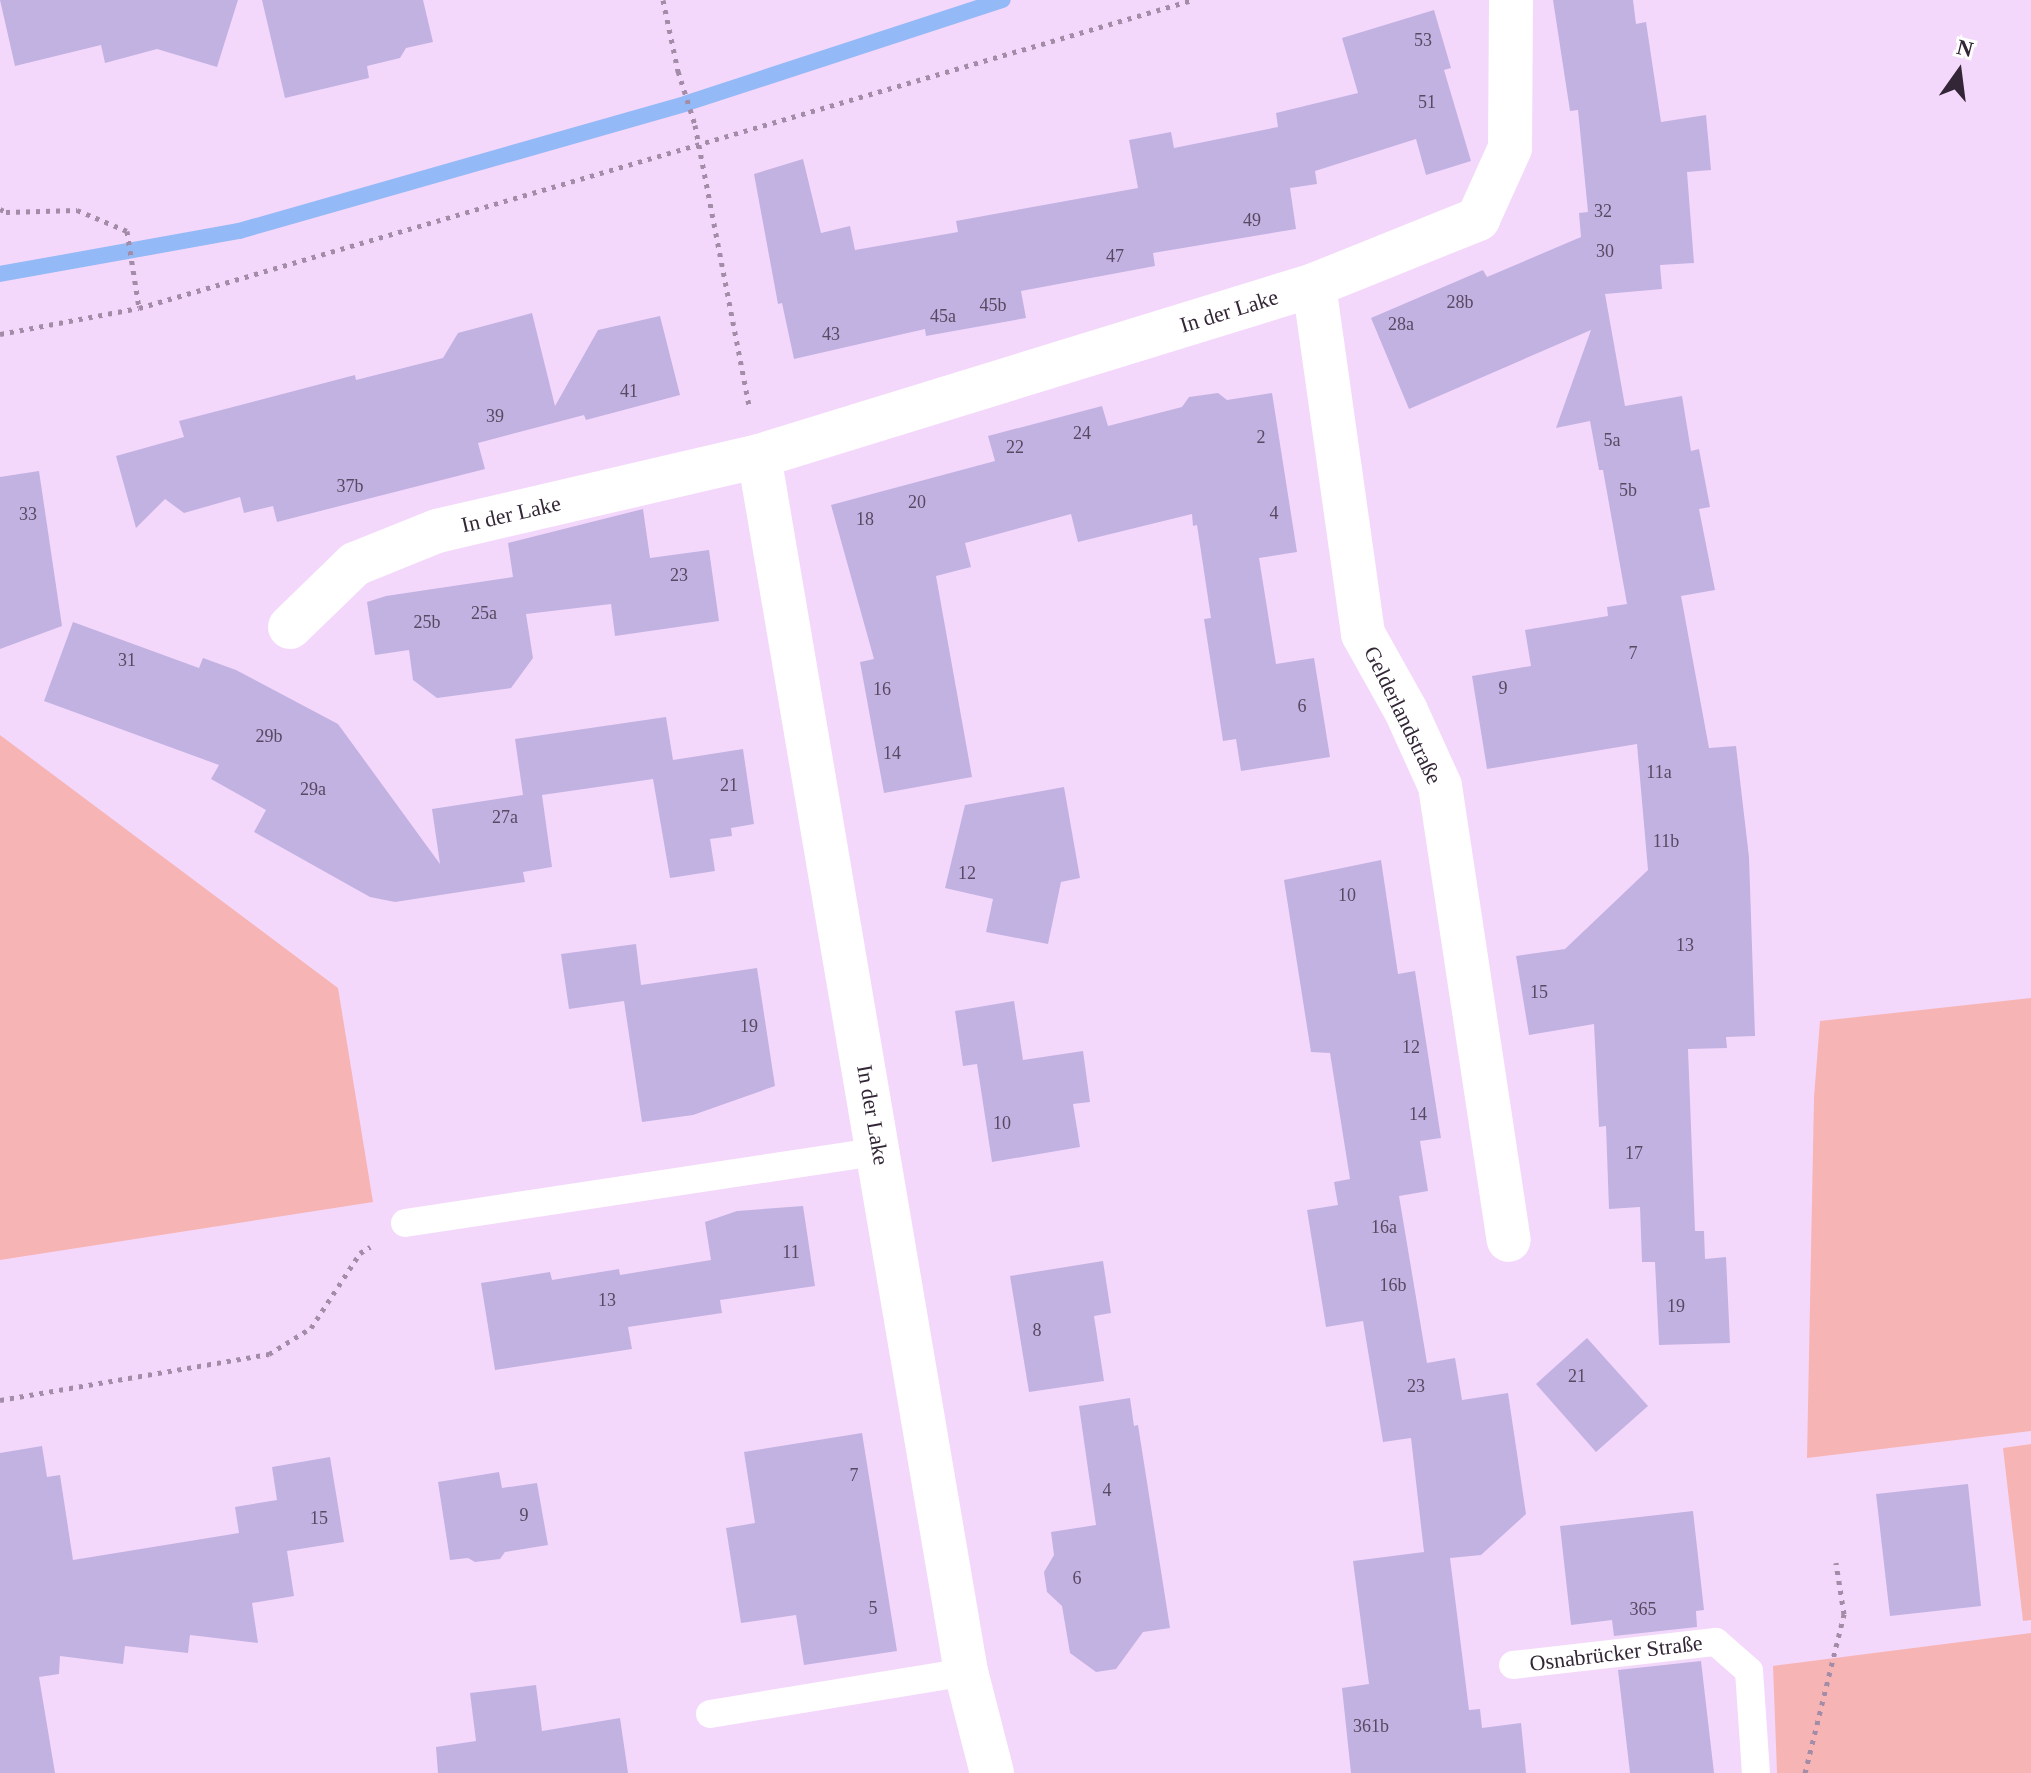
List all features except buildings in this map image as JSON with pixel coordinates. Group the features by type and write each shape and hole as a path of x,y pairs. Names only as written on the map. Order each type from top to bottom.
{"street":[{"name":"In der Lake","path":"290,627 355,564 437,531 759,456 1314,285 1478,219 1510,148 1511,0"},
{"name":"Gelderlandstraße","path":"1314,285 1363,634 1406,711 1440,786 1509,1240"},
{"name":"In der Lake","path":"759,456 966,1672 992,1773"}],"lane":[{"path":"405,1223 879,1151"},
{"name":"Osnabrücker Straße","path":"1513,1665 1716,1642 1749,1671 1756,1773"},
{"path":"710,1714 966,1672"}],"path":[{"path":"663,0 678,71 695,125 759,456"},
{"path":"0,334 139,308 1192,0"},
{"path":"0,209 6,212 77,210 127,231 139,308"},
{"path":"0,1400 269,1354 311,1328 360,1253 405,1223"},
{"path":"1805,1773 1844,1614 1836,1563"}],"shaded area":[{"path":"0,735 338,988 373,1202 0,1260"},
{"path":"2031,998 2031,1431 1807,1458 1814,1097 1820,1021"},
{"path":"2031,1444 2031,1620 2023,1621 2003,1448"},
{"path":"2031,1633 2031,1773 1777,1773 1773,1666"}],"waterway":[{"path":"0,274 239,231 687,103 1003,0"}]}
